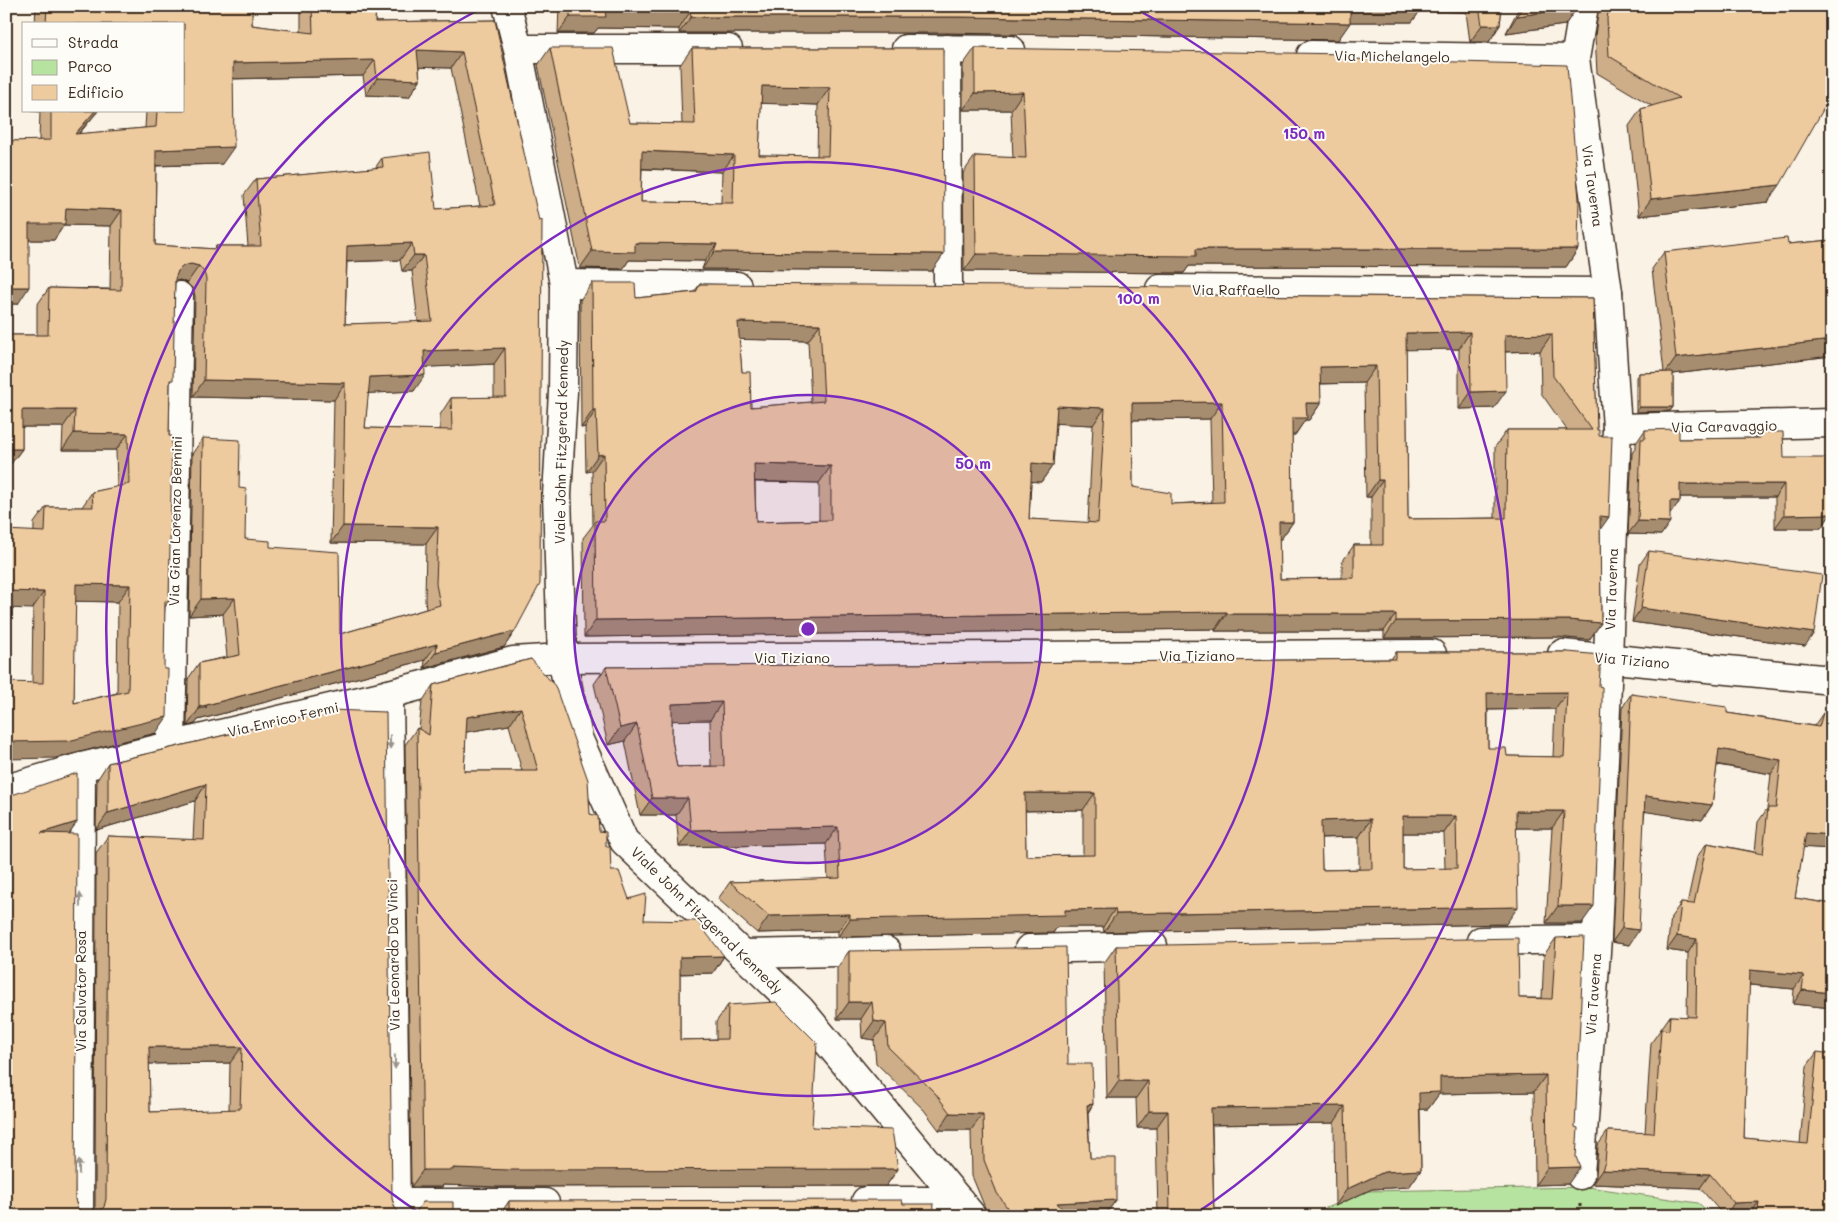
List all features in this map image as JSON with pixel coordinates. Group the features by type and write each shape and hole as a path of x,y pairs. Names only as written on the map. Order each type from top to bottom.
{"street":[{"name":"Viale John Fitzgerad Kennedy","path":"508,6 518,48 564,284 563,392 557,495 562,658 578,738 624,841 800,1009 966,1208"},
{"name":"Via Taverna","path":"1580,1175 1597,938 1617,428 1608,292 1575,58 1584,6"},
{"path":"518,48 758,49"},
{"path":"878,49 1037,50"},
{"path":"947,49 948,287"},
{"name":"Via Michelangelo","path":"1286,54 1575,58"},
{"path":"564,284 761,286"},
{"path":"919,287 978,288"},
{"name":"Via Raffaello","path":"1135,288 1608,292"},
{"name":"Via Gian Lorenzo Bernini","path":"171,745 179,296"},
{"name":"Via Caravaggio","path":"1617,428 1832,423"},
{"name":"Via Tiziano","path":"562,658 1457,654"},
{"name":"Via Tiziano","path":"1537,654 1608,657 1832,680"},
{"name":"Via Enrico Fermi","path":"6,789 81,766 389,694 513,660 562,658"},
{"name":"Via Leonardo Da Vinci","path":"389,694 397,1209"},
{"name":"Via Salvator Rosa","path":"79,1216 81,766"},
{"path":"1458,941 1597,938"},
{"path":"1001,949 1180,946"},
{"path":"742,954 911,951"},
{"path":"397,1209 574,1202"},
{"path":"841,1202 966,1208"}],"green space":[{"path":"1588,1187 1698,1203 1714,1216 1307,1216 1366,1191"}],"building":[{"path":"47,6 252,6 252,25 313,33 312,6 376,6 375,22 495,20 539,221 542,220 540,584 515,631 436,652 437,644 199,707 199,663 240,655 235,598 201,599 203,438 240,440 239,488 246,489 245,539 270,541 270,547 339,552 340,634 440,605 436,584 438,527 343,526 345,383 204,380 206,279 204,272 199,266 191,264 183,266 178,271 175,279 173,380 170,380 169,436 172,436 169,601 165,601 164,669 168,669 167,717 68,741 6,742 6,682 43,683 44,592 6,591 6,530 45,532 46,507 93,507 92,492 129,484 128,434 74,433 75,410 22,410 22,449 6,449 6,335 48,335 49,288 121,290 122,210 66,208 65,224 29,224 29,287 6,287 6,141 51,140 51,112 94,112 75,134 156,127 157,112 185,112 185,22 46,22","holes":["417,50 462,52 495,205 436,209 430,152 382,158 383,167 256,179 261,246 216,246 216,249 155,245 156,150 234,147 233,63 375,60 377,78 420,80","412,243 414,255 424,255 432,321 345,324 347,246","505,348 506,397 451,398 452,430 365,428 370,377 425,375 424,351","76,584 130,585 128,691 74,703"]},
{"path":"570,6 1350,6 1350,23 959,17 691,17 690,12 605,11 606,17 570,17"},
{"path":"1479,6 1502,6 1500,25 1482,25"},
{"path":"1523,6 1577,6 1577,8 1517,16"},
{"path":"1609,6 1832,6 1832,94 1780,185 1651,199 1641,109 1679,98 1609,56 1607,19"},
{"path":"550,48 613,48 630,123 695,124 692,48 943,48 944,254 714,252 717,244 635,243 635,252 592,251","holes":["762,86 830,87 828,156 759,155","642,151 734,155 733,203 641,202"]},
{"path":"975,48 1349,54 1349,59 1567,65 1579,198 1578,249 1196,249 1196,256 976,254 975,156 1026,158 1023,92 975,93"},
{"path":"1787,238 1788,244 1832,240 1832,340 1676,358 1664,252"},
{"path":"592,283 635,283 636,298 696,292 700,284 1196,287 1196,295 1593,298 1597,430 1599,430 1599,436 1612,436 1609,517 1600,516 1601,623 1569,620 1396,621 1396,614 1227,614 1227,612 596,620 595,521 605,521 604,454 598,455 596,410 593,410","holes":["738,322 820,324 824,401 751,407 750,372 742,372","1470,332 1471,392 1506,391 1505,335 1552,334 1553,376 1592,430 1507,430 1506,518 1408,519 1406,333","1376,366 1378,480 1383,480 1383,545 1354,545 1354,578 1280,579 1279,522 1293,522 1292,418 1307,418 1306,403 1321,403 1320,367","1222,402 1224,502 1171,504 1171,493 1133,487 1132,403","1057,406 1105,408 1098,523 1029,519 1032,463 1053,465","754,464 831,466 831,520 756,522"]},
{"path":"1673,372 1673,407 1639,407 1639,373"},
{"path":"1679,429 1679,439 1760,438 1759,432 1783,432 1784,458 1832,458 1831,514 1784,515 1784,484 1680,484 1680,501 1670,501 1670,522 1638,521 1641,439 1645,439 1645,430"},
{"path":"1649,551 1822,575 1814,633 1641,608"},
{"path":"1396,652 1568,652 1601,655 1599,686 1602,687 1602,702 1594,906 1558,906 1564,811 1516,811 1518,907 1116,914 1115,909 1065,910 1065,915 850,919 850,914 769,916 730,882 840,878 838,827 691,830 688,798 652,798 637,724 620,728 606,667 1396,659","holes":["1567,692 1564,757 1507,756 1506,748 1488,748 1487,693","722,702 724,766 677,767 672,740 672,704","1025,793 1095,793 1095,855 1026,856","1403,816 1456,816 1457,868 1403,869","1371,819 1372,869 1322,870 1321,821"]},
{"path":"531,659 555,686 588,780 590,814 598,816 599,831 606,832 606,846 610,846 611,871 619,871 629,899 646,894 644,920 697,921 724,956 680,957 680,1040 727,1039 728,1005 776,1002 817,1043 812,1127 892,1130 898,1169 509,1170 453,1168 453,1170 423,1170 417,728 429,735 433,685","holes":["521,708 538,771 464,771 467,717"]},
{"path":"1631,694 1727,707 1727,713 1819,727 1823,713 1832,714 1832,835 1806,833 1795,898 1832,904 1832,993 1802,990 1804,975 1750,970 1744,1138 1808,1144 1817,1052 1832,1054 1832,1191 1829,1216 1757,1216 1759,1202 1734,1203 1710,1174 1602,1170 1605,1162 1608,1131 1654,1133 1661,1029 1669,1030 1670,1016 1696,1017 1697,939 1677,936 1681,903 1694,904 1707,843 1763,854 1768,808 1776,808 1781,760 1719,749 1712,805 1645,796 1639,930 1622,928"},
{"path":"330,710 386,712 392,1199 395,1208 400,1213 407,1215 416,1212 423,1202 453,1202 453,1216 6,1216 6,797 77,773 77,822 41,833 77,834 75,1199 77,1207 82,1212 90,1215 98,1213 104,1207 106,1199 108,836 204,840 206,784 108,813 108,763","holes":["149,1047 242,1047 240,1109 150,1112"]},
{"path":"1584,937 1575,1127 1578,1128 1576,1157 1580,1167 1547,1168 1546,1075 1440,1077 1440,1092 1419,1093 1421,1170 1384,1172 1347,1189 1345,1106 1211,1108 1214,1216 1170,1216 1168,1111 1149,1111 1148,1081 1119,1081 1116,946 1518,938 1519,998 1552,999 1556,938"},
{"path":"1066,947 1068,1064 1092,1064 1093,1104 1087,1105 1090,1158 1116,1158 1116,1200 1057,1203 1068,1216 1013,1216 997,1193 984,1160 983,1114 950,1113 935,1093 888,1047 886,1023 874,1021 872,1002 849,1002 849,951"},
{"path":"902,1200 903,1204 934,1204 933,1216 509,1216 509,1201"}]}
